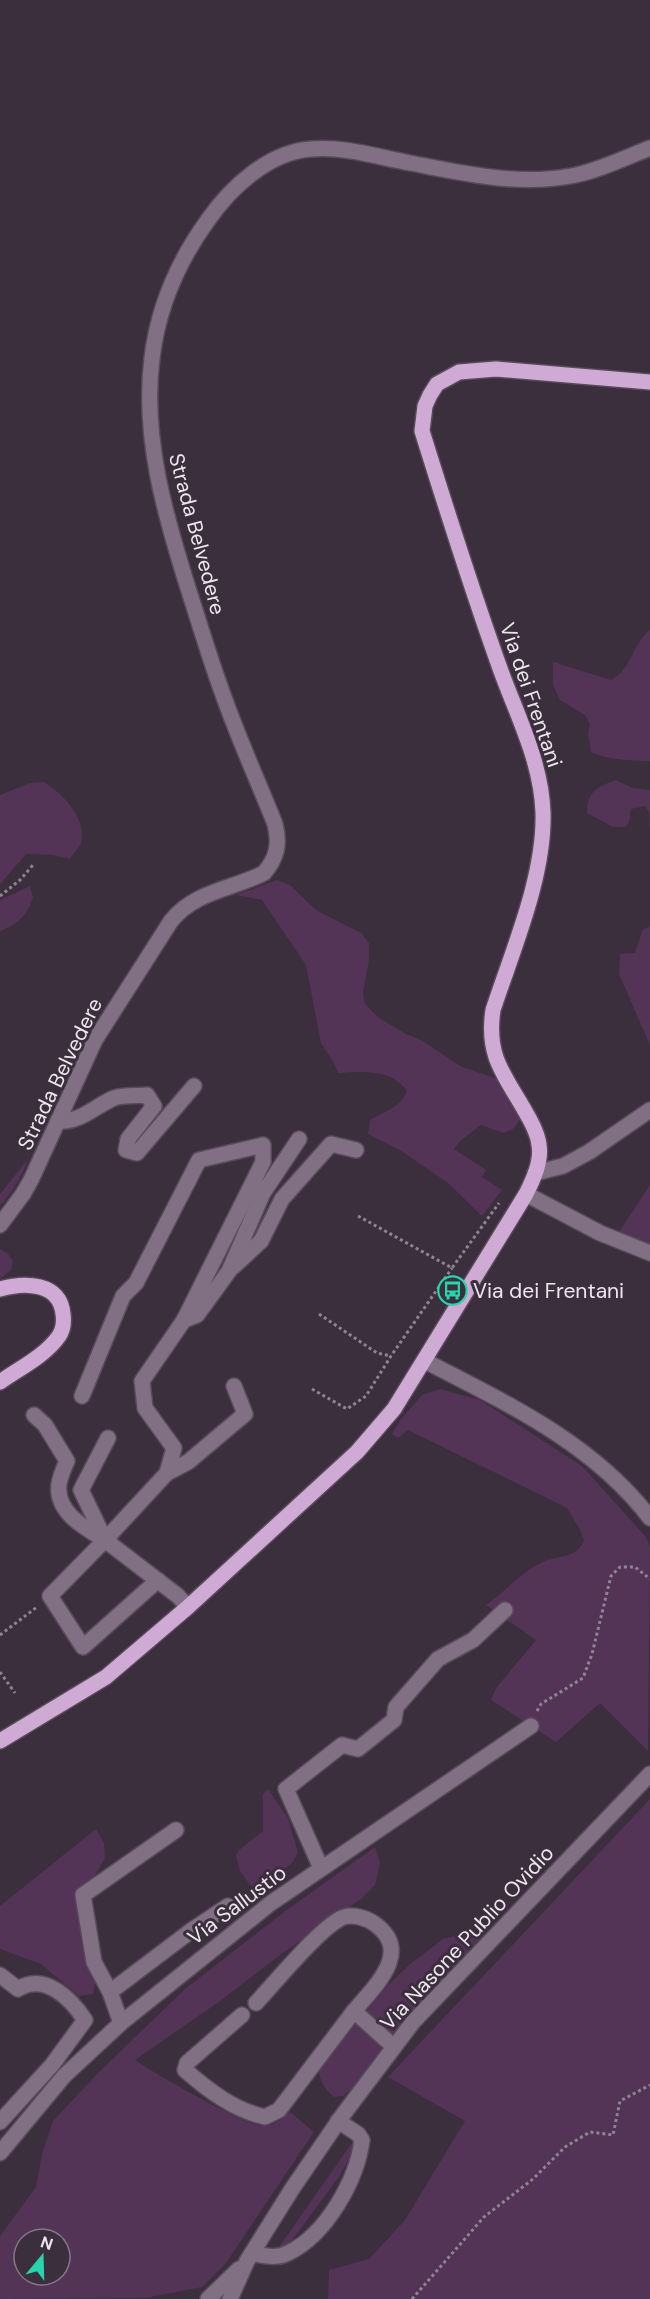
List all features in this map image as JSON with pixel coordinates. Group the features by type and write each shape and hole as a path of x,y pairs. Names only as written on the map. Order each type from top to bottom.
{"main road":[{"name":"Via dei Frentani","path":"0,1742 106,1677 188,1607 357,1452 394,1409 526,1194 535,1173 540,1146 531,1122 495,1058 490,1031 493,1010 536,878 542,842 539,783 530,747 467,572 422,431 422,420 427,400 437,384 459,372 496,369 650,382"},
{"path":"0,1289 18,1284 35,1285 55,1295 63,1305 64,1320 60,1334 46,1350 0,1382"}],"street":[{"name":"Strada Belvedere","path":"0,1225 31,1180 100,1032 178,913 198,898 264,873 271,865 278,848 275,824 222,692 177,552 153,450 150,410 152,358 162,314 178,270 189,249 214,211 240,184 289,153 331,148 460,173 520,179 561,177 584,173 650,148"},
{"path":"58,1121 67,1122 92,1112 115,1098 147,1095 154,1106 128,1139 126,1150 137,1153 194,1086"},
{"path":"535,1173 563,1166 589,1152 650,1110"},
{"path":"229,1271 263,1193 299,1139"},
{"path":"184,1320 197,1316 229,1271 261,1241 282,1199 331,1144 356,1149"},
{"path":"82,1396 123,1296 136,1283 199,1160 263,1145 262,1162 184,1320 142,1381 145,1408 174,1448 167,1473"},
{"path":"526,1194 600,1233 650,1252"},
{"path":"424,1361 506,1403 559,1435 589,1457 640,1505 650,1518"},
{"path":"158,1580 83,1647 50,1596 167,1473 188,1462 245,1414 234,1386"},
{"path":"34,1415 45,1425 67,1461 59,1484 59,1498 76,1523 105,1540 178,1596 188,1607"},
{"path":"105,1540 81,1490 108,1438"},
{"path":"321,1868 286,1789 342,1745 358,1749 394,1720 396,1707 438,1659 473,1640 505,1610"},
{"name":"Via Sallustio","path":"0,2153 64,2076 121,2023 271,1903 531,1726"},
{"name":"Via Nasone Publio Ovidio","path":"230,2299 250,2257 292,2188 338,2121 413,2022 650,1774"},
{"path":"121,2023 110,1992 94,1962 82,1895 176,1830"},
{"path":"110,1992 183,1936 228,1906"},
{"path":"243,2015 187,2063 185,2070 213,2094 250,2114 265,2117 279,2110 377,1982 392,1957 392,1946 375,1924 363,1917 345,1917 328,1927 256,2002"},
{"path":"0,1975 18,1989 27,1983 49,1985 74,2003 85,2020 52,2065 0,2122"},
{"path":"354,2011 394,2047"},
{"path":"52,2065 64,2076"},
{"path":"250,2257 287,2254 314,2236 344,2195 360,2156 362,2140 358,2134 338,2121"},
{"name":"Via Nasone Publio Ovidio","path":"208,2299 250,2257"}],"path":[{"path":"0,896 20,880 33,865"},
{"path":"312,1389 347,1409 366,1396 391,1356 500,1202"},
{"path":"358,1216 452,1268"},
{"path":"319,1314 377,1353 391,1356"},
{"path":"531,1726 541,1704 583,1678 592,1654 611,1576 620,1567 635,1566 650,1578"},
{"path":"0,1635 50,1596"},
{"path":"0,1672 15,1692"},
{"path":"412,2299 484,2217 534,2179 565,2146 590,2132 613,2135 620,2101 650,2085"}],"shaded area":[{"path":"650,630 650,761 613,759 591,752 588,733 590,724 585,715 560,700 553,685 553,662 611,680 623,670 639,642"},
{"path":"616,780 632,788 650,790 650,830 649,812 645,806 631,809 629,822 625,827 613,827 587,813 587,806 594,791"},
{"path":"44,782 66,800 77,816 82,834 81,843 70,859 53,855 26,854 0,884 0,795 30,783"},
{"path":"277,880 290,885 316,910 361,933 369,943 369,960 363,992 365,1004 379,1018 423,1041 460,1066 497,1079 521,1118 513,1129 504,1133 481,1125 460,1141 454,1149 486,1170 482,1177 502,1190 482,1216 448,1183 400,1150 368,1134 370,1120 396,1105 407,1091 393,1078 384,1075 366,1072 338,1073 321,1043 306,965 262,900 236,895"},
{"path":"30,886 33,897 25,914 17,922 0,931 0,900"},
{"path":"650,927 650,1045 619,974 620,954 635,953 643,929"},
{"path":"28,1159 16,1184 0,1206 0,1194"},
{"path":"650,1185 650,1245 619,1232"},
{"path":"0,1249 13,1261 11,1270 0,1279"},
{"path":"440,1389 480,1400 582,1466 646,1537 650,1546 648,1751 600,1703 556,1742 491,1700 496,1688 536,1640 486,1605 535,1566 571,1554 584,1541 567,1508 408,1430 398,1438 392,1434 401,1419 422,1395"},
{"path":"268,1789 288,1818 298,1853 293,1862 256,1893 240,1871 236,1855 263,1831 263,1794"},
{"path":"650,1799 650,2299 328,2299 329,2270 369,2259 405,2220 465,2121 388,2077"},
{"path":"96,1829 104,1843 105,1858 79,1904 81,1942 96,1980 93,1994 79,1996 41,1964 0,1949 0,1906"},
{"path":"375,1847 380,1863 375,1885 361,1899 135,2060 199,2098 253,2124 270,2125 290,2112 314,2132 226,2263 202,2287 145,2298 0,2299 0,2236 36,2187 42,2154 53,2121 99,2072 185,1989 288,1909"},
{"path":"467,1933 484,1934 403,2028 367,2076 343,2096 334,2097 323,2084 319,2068 390,1983 409,1965 443,1939"},
{"path":"354,2140 350,2156 341,2174 290,2243 277,2250"}],"place":[{"name":"Via dei Frentani","path":"452,1291"}]}
